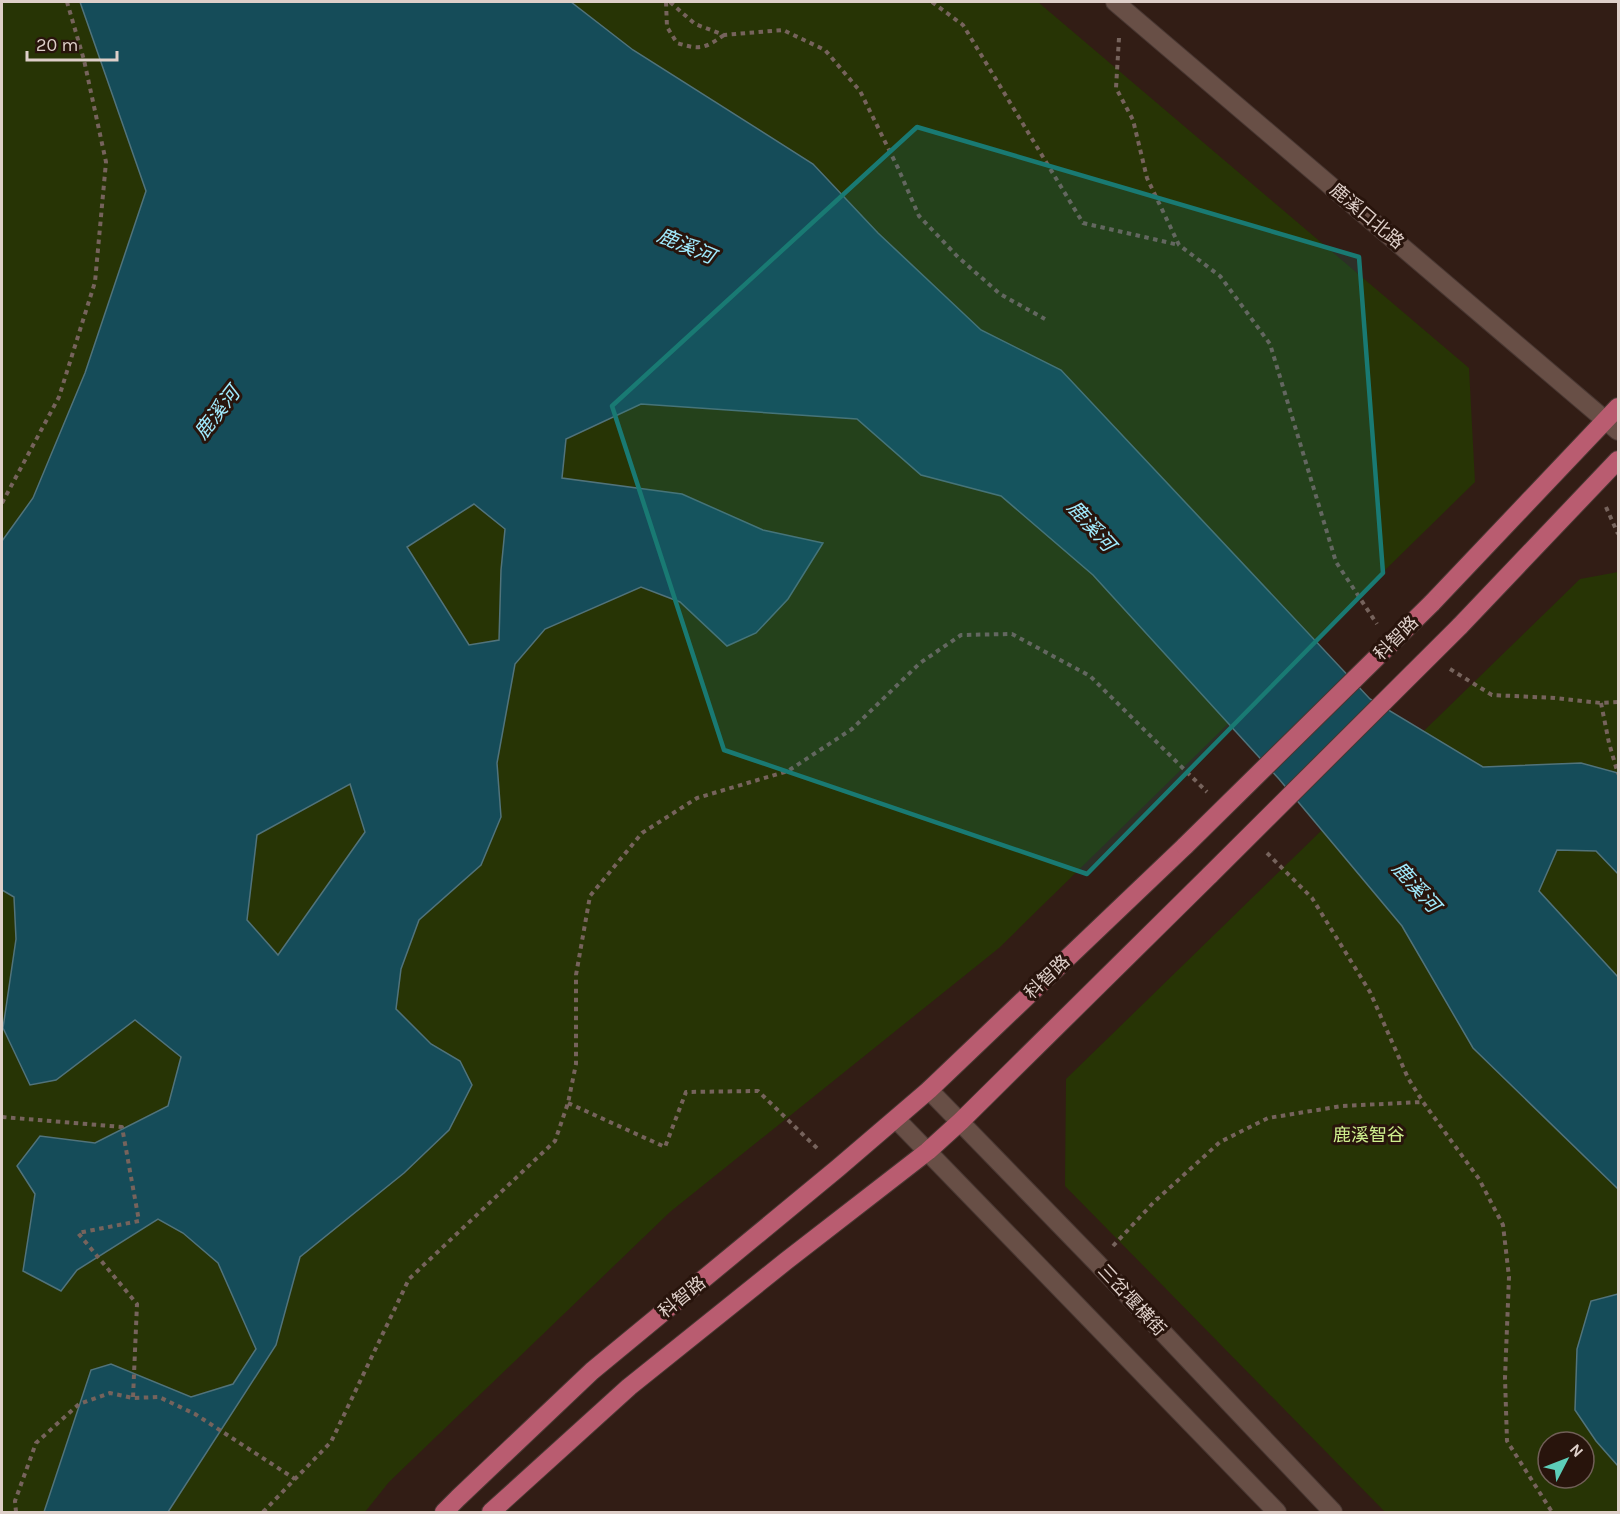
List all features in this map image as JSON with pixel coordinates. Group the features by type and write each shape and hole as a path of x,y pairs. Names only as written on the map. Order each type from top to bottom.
{"main road":[{"name":"科智路","path":"444,1512 592,1371 929,1090 1185,846 1432,603 1614,419"},
{"name":"科智路","path":"491,1512 629,1387 928,1151 961,1121 1460,626 1618,460"}],"street":[{"name":"鹿溪口北路","path":"1118,4 1614,419"},
{"name":"三岔堰横街","path":"929,1090 1333,1512"},
{"path":"896,1119 1277,1512"}],"path":[{"path":"2,502 59,397 95,282 106,162 84,60 66,2"},
{"path":"668,2 695,24 724,35 783,30 825,50 860,91 919,216 958,257 1000,294 1045,318"},
{"path":"668,2 667,27 677,43 696,48 712,43 724,35"},
{"path":"932,2 963,25 1083,222 1179,245 1220,276 1270,344 1336,562 1376,624 1386,630"},
{"path":"1118,4 1116,88 1133,120 1147,178 1179,245"},
{"path":"262,1512 331,1443 409,1279 555,1142 568,1103 576,1064 576,975 590,896 642,833 697,798 788,771 852,729 920,663 961,635 1012,634 1090,676 1208,793"},
{"path":"1444,665 1492,695 1600,703 1618,702"},
{"path":"1600,703 1618,774"},
{"path":"1264,849 1312,898 1370,992 1408,1078 1479,1179 1503,1225 1509,1277 1504,1378 1507,1441 1552,1512"},
{"path":"568,1103 665,1147 686,1092 758,1091 837,1168"},
{"path":"1097,1263 1154,1203 1220,1142 1268,1118 1342,1106 1423,1102"},
{"path":"2,1118 122,1127 139,1221 78,1233 137,1304 133,1398"},
{"path":"16,1512 15,1501 36,1443 79,1404 110,1393 133,1398 159,1397 195,1414 295,1479"}],"highlighted area":[{"path":"917,127 1359,257 1383,573 1087,874 724,750 612,406"}],"green space":[{"path":"2,2 1038,2 1469,368 1475,482 999,948 670,1212 389,1482 365,1512 2,1512"},
{"name":"鹿溪智谷","path":"1618,572 1618,1512 1385,1512 1065,1186 1066,1079 1580,579"}],"water":[{"name":"鹿溪河","path":"80,2 571,2 633,50 813,164 878,233 981,330 1061,370 1370,699 1483,767 1581,763 1618,773 1618,874 1596,851 1557,850 1539,891 1618,977 1618,1189 1473,1048 1402,926 1279,779 1093,575 1001,496 921,475 857,419 641,404 566,439 562,478 682,494 763,530 823,543 788,599 756,633 727,646 680,602 641,587 545,629 515,664 497,763 501,817 481,865 419,920 401,969 396,1009 431,1044 460,1061 472,1085 449,1130 404,1173 300,1257 276,1345 168,1512 44,1512 91,1370 111,1364 191,1397 233,1384 256,1349 218,1263 183,1233 158,1219 77,1270 61,1291 23,1271 35,1194 17,1166 40,1136 95,1143 168,1106 181,1057 135,1020 56,1080 30,1085 3,1028 16,939 14,897 2,890 2,541 33,498 85,373 146,191","holes":["474,504 505,529 499,640 469,645 407,547","350,784 365,832 278,955 247,920 257,835"]},
{"path":"1618,1294 1618,1466 1596,1441 1596,1430 1589,1430 1575,1410 1577,1349 1591,1301"}]}
